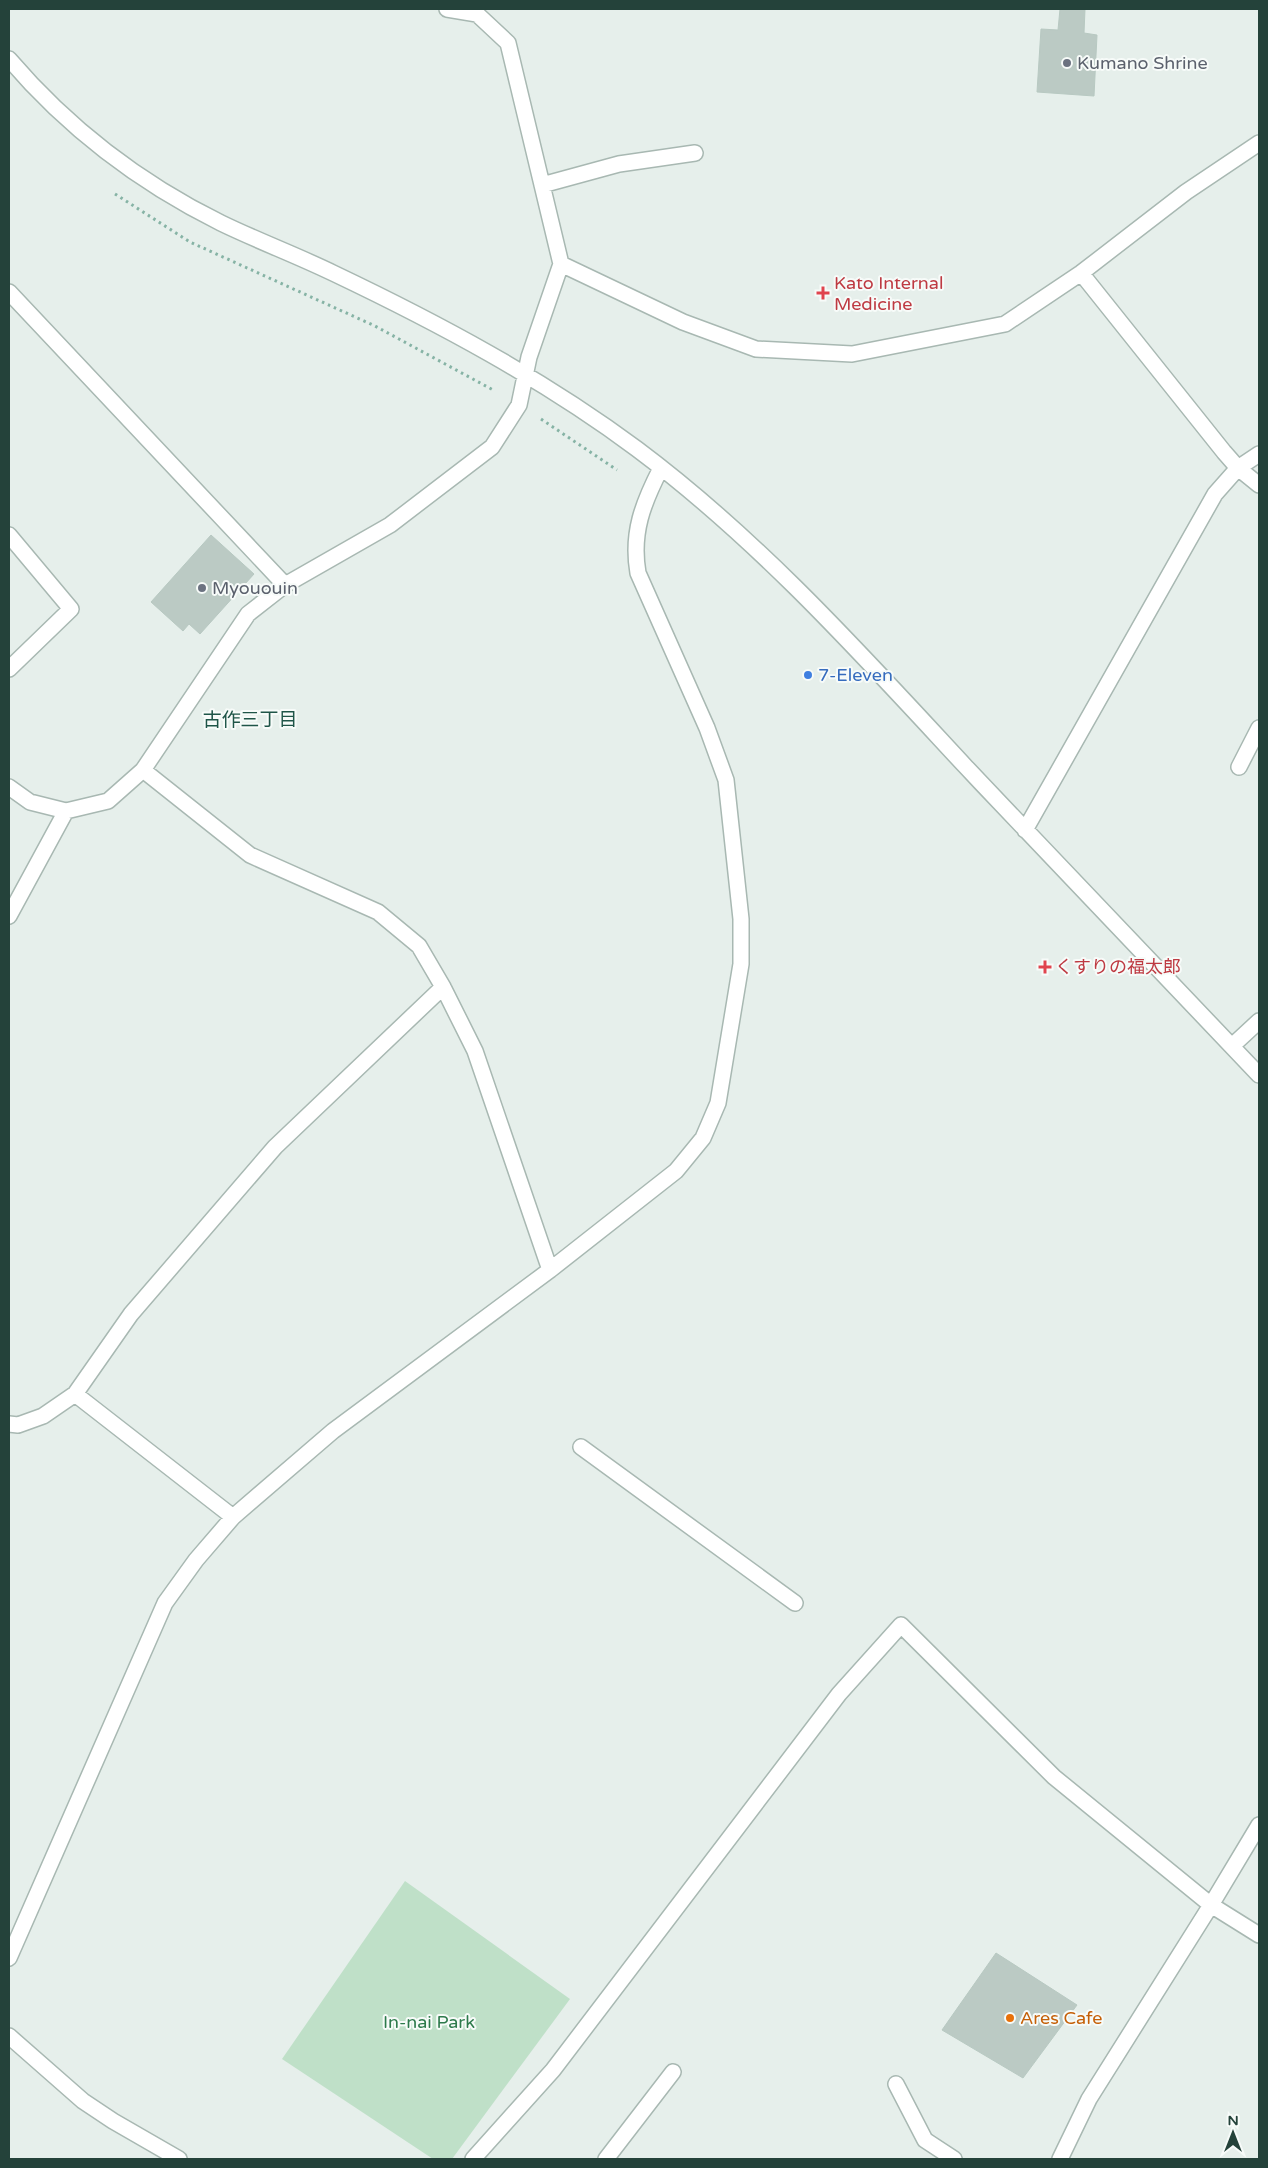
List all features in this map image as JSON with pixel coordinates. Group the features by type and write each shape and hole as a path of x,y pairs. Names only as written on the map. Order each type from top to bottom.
{"street":[{"path":"9,787 30,802 66,811 108,801 143,770 248,614 285,585 390,525 492,447 519,405 525,374 561,264 508,43 477,14 447,9"},
{"path":"9,59 64,117 101,149 168,194 220,222 333,273 525,374 635,448 661,468 746,540 811,602 1061,869 1259,1075"},
{"path":"561,264 683,322 756,349 852,354 1005,324 1080,273 1186,192 1259,143"},
{"path":"542,185 619,164 695,153"},
{"path":"1080,273 1238,468 1259,485"},
{"path":"9,292 285,585"},
{"path":"1025,830 1215,494 1238,468 1259,454"},
{"path":"9,1958 165,1603 196,1560 233,1517 333,1431 550,1270 676,1170 703,1138 718,1103 741,964 741,919 726,780 707,728 638,573 634,553 639,522 648,494 661,468"},
{"path":"9,535 71,609 9,669"},
{"path":"1239,767 1259,728"},
{"path":"143,770 250,855 378,912 418,946 443,987 475,1051 550,1270"},
{"path":"9,916 66,811"},
{"path":"9,1424 18,1425 43,1416 75,1394 131,1314 275,1147 443,987"},
{"path":"1232,1046 1259,1021"},
{"path":"75,1394 233,1517"},
{"path":"581,1447 795,1603"},
{"path":"473,2159 553,2070 839,1694 901,1625 1054,1777 1211,1905 1259,1935"},
{"path":"1060,2159 1089,2099 1259,1825"},
{"path":"9,2036 83,2101 112,2121 179,2159"},
{"path":"606,2159 673,2072"},
{"path":"896,2084 925,2140 954,2159"}],"path":[{"path":"113,192 190,242 375,326 519,405 635,481 648,494"}],"green space":[{"name":"In-nai Park","path":"405,1881 570,1999 452,2159 433,2159 282,2059"}],"building":[{"name":"Kumano Shrine","path":"1060,9 1085,9 1084,33 1097,35 1094,96 1037,92 1041,29 1058,30"},
{"name":"Myououin","path":"211,535 254,574 200,634 189,624 183,631 151,602"},
{"name":"Ares Cafe","path":"996,1953 1077,2005 1023,2078 942,2030"}],"place":[{"name":"Kumano Shrine","path":"1067,63"},
{"name":"Kato Internal Medicine","path":"823,293"},
{"name":"Myououin","path":"202,588"},
{"name":"7-Eleven","path":"808,675"},
{"name":"くすりの福太郎","path":"1045,967"},
{"name":"Ares Cafe","path":"1010,2018"}],"district":[{"name":"古作三丁目","path":"250,719"}]}
